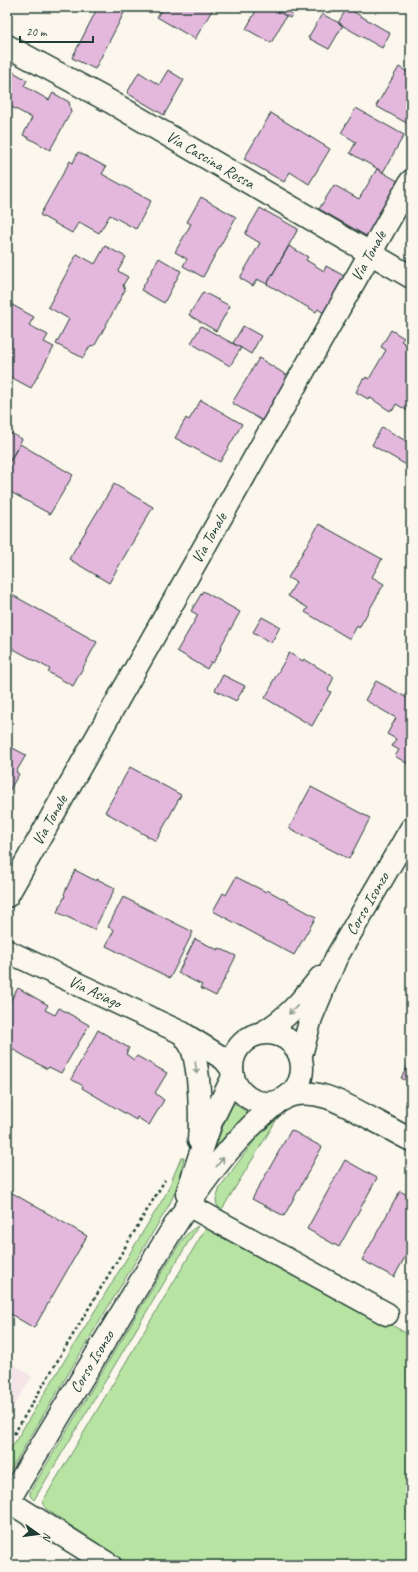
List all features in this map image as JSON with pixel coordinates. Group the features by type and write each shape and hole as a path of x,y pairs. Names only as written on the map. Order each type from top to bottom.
{"street":[{"name":"Via Cascina Rossa","path":"7,46 111,102 411,277"},
{"name":"Via Tonale","path":"7,896 411,181"},
{"name":"Corso Isonzo","path":"301,1058 312,1018 336,958 411,829"},
{"name":"Via Asiago","path":"7,951 182,1033 224,1059 233,1073"},
{"name":"Corso Isonzo","path":"254,1036 284,1018 300,1003 336,958"},
{"name":"Via Asiago","path":"182,1033 212,1042 231,1044 254,1036"},
{"path":"182,1033 190,1046 195,1060 201,1119 196,1169"},
{"path":"341,1102 321,1086 310,1074 295,1045 285,1037 274,1033 254,1036 235,1053 233,1060 233,1073 241,1091 255,1101 271,1103 296,1094 311,1093 326,1096 341,1102 411,1140"},
{"path":"283,1099 295,1089 300,1080 302,1071 301,1058"},
{"name":"Corso Isonzo","path":"183,1212 211,1122 233,1073"},
{"name":"Corso Isonzo","path":"8,1502 183,1212 210,1174 238,1139 260,1116 283,1099"},
{"path":"183,1212 387,1314"},
{"path":"8,1502 110,1565"}],"path":[{"path":"14,1434 169,1174"}],"shaded area":[{"path":"7,1361 32,1377 7,1416"}],"green space":[{"path":"232,1102 248,1113 216,1151 214,1150"},
{"path":"281,1111 221,1211 216,1200 220,1187 268,1122"},
{"path":"181,1158 184,1158 178,1186 168,1207 7,1476 7,1455 166,1194"},
{"path":"198,1226 34,1500 30,1496 30,1492 176,1250 185,1236"},
{"path":"207,1226 388,1326 390,1324 411,1336 411,1565 130,1565 46,1509 43,1501"}],"building":[{"path":"98,7 127,7 95,69 72,58"},
{"path":"163,7 214,7 195,39 157,17"},
{"path":"258,7 270,7 286,16 271,43 246,29"},
{"path":"270,7 296,7 290,18"},
{"path":"347,8 390,33 382,48 338,23"},
{"path":"322,14 343,25 329,49 308,38"},
{"path":"399,67 411,74 410,125 376,106"},
{"path":"8,69 27,80 24,86 49,100 53,93 69,102 71,112 50,150 23,135 32,118 12,107 11,111 7,109"},
{"path":"168,70 184,80 164,115 127,93 139,72 159,85"},
{"path":"356,108 404,135 383,172 350,153 356,142 341,133"},
{"path":"271,113 330,149 309,184 290,172 284,182 244,159"},
{"path":"78,152 106,167 102,174 151,201 136,229 110,215 99,233 79,222 72,233 40,215 70,161 73,163"},
{"path":"377,169 401,183 370,238 319,209 334,185 359,199"},
{"path":"201,197 236,217 203,277 183,266 187,259 175,252 191,224 187,222"},
{"path":"260,208 298,229 267,284 257,279 253,286 240,278 260,243 245,234"},
{"path":"105,246 126,257 118,271 128,277 123,285 125,290 95,345 90,346 83,358 56,344 69,319 48,307 77,254 95,264"},
{"path":"289,246 308,257 306,260 324,271 326,266 346,277 325,314 318,309 316,312 267,284"},
{"path":"159,258 181,271 164,303 141,290"},
{"path":"203,292 230,306 216,331 189,315"},
{"path":"7,302 34,317 29,325 48,335 44,342 54,347 31,388 7,375"},
{"path":"201,326 241,348 230,366 191,343"},
{"path":"243,326 261,336 251,354 233,343"},
{"path":"391,330 404,338 401,341 411,347 410,412 396,404 393,410 391,409 390,411 369,397 368,399 356,392 363,379 366,377 369,379 386,350 381,347"},
{"path":"259,358 288,376 263,421 232,403"},
{"path":"201,400 242,424 220,462 175,438 186,418 189,420"},
{"path":"382,427 411,444 411,460 408,466 372,445"},
{"path":"7,431 22,439 7,466"},
{"path":"20,444 73,475 50,514 7,490 7,466"},
{"path":"114,484 153,507 109,583 69,559"},
{"path":"319,524 382,559 372,577 384,584 359,628 357,626 350,639 305,612 308,608 288,596 296,582 288,578"},
{"path":"203,591 240,612 213,663 211,662 207,669 177,651 198,615 191,611"},
{"path":"7,592 97,642 73,686 48,672 50,669 10,647 7,653"},
{"path":"262,617 280,627 271,643 253,632"},
{"path":"289,653 303,661 304,659 334,677 328,690 331,692 312,726 265,698"},
{"path":"223,675 245,686 236,701 215,690"},
{"path":"376,681 411,700 411,766 395,756 399,750 392,746 396,739 387,734 396,718 365,700"},
{"path":"7,745 26,755 16,772 19,774 9,791 7,790"},
{"path":"130,767 181,795 156,841 105,812"},
{"path":"311,787 370,818 349,859 289,828"},
{"path":"75,870 96,881 97,879 115,888 94,930 57,912"},
{"path":"236,877 266,892 267,890 316,917 294,955 213,911 223,893 226,895"},
{"path":"123,897 193,932 170,978 106,946 114,930 108,927"},
{"path":"195,939 218,950 219,948 236,956 216,996 200,988 202,985 178,973"},
{"path":"18,988 48,1005 45,1010 55,1015 59,1008 89,1025 61,1073 49,1067 47,1069 7,1046 7,1006"},
{"path":"98,1030 129,1048 126,1054 134,1060 137,1056 167,1073 155,1093 164,1100 149,1125 137,1117 136,1120 82,1088 83,1086 71,1079"},
{"path":"411,1060 411,1083 401,1078"},
{"path":"291,1130 322,1147 284,1216 252,1199"},
{"path":"345,1160 377,1178 339,1247 307,1229"},
{"path":"7,1190 87,1236 34,1328 7,1312"},
{"path":"400,1191 411,1197 411,1246 394,1277 362,1260"},
{"path":"28,1559 38,1565 25,1565"}]}
